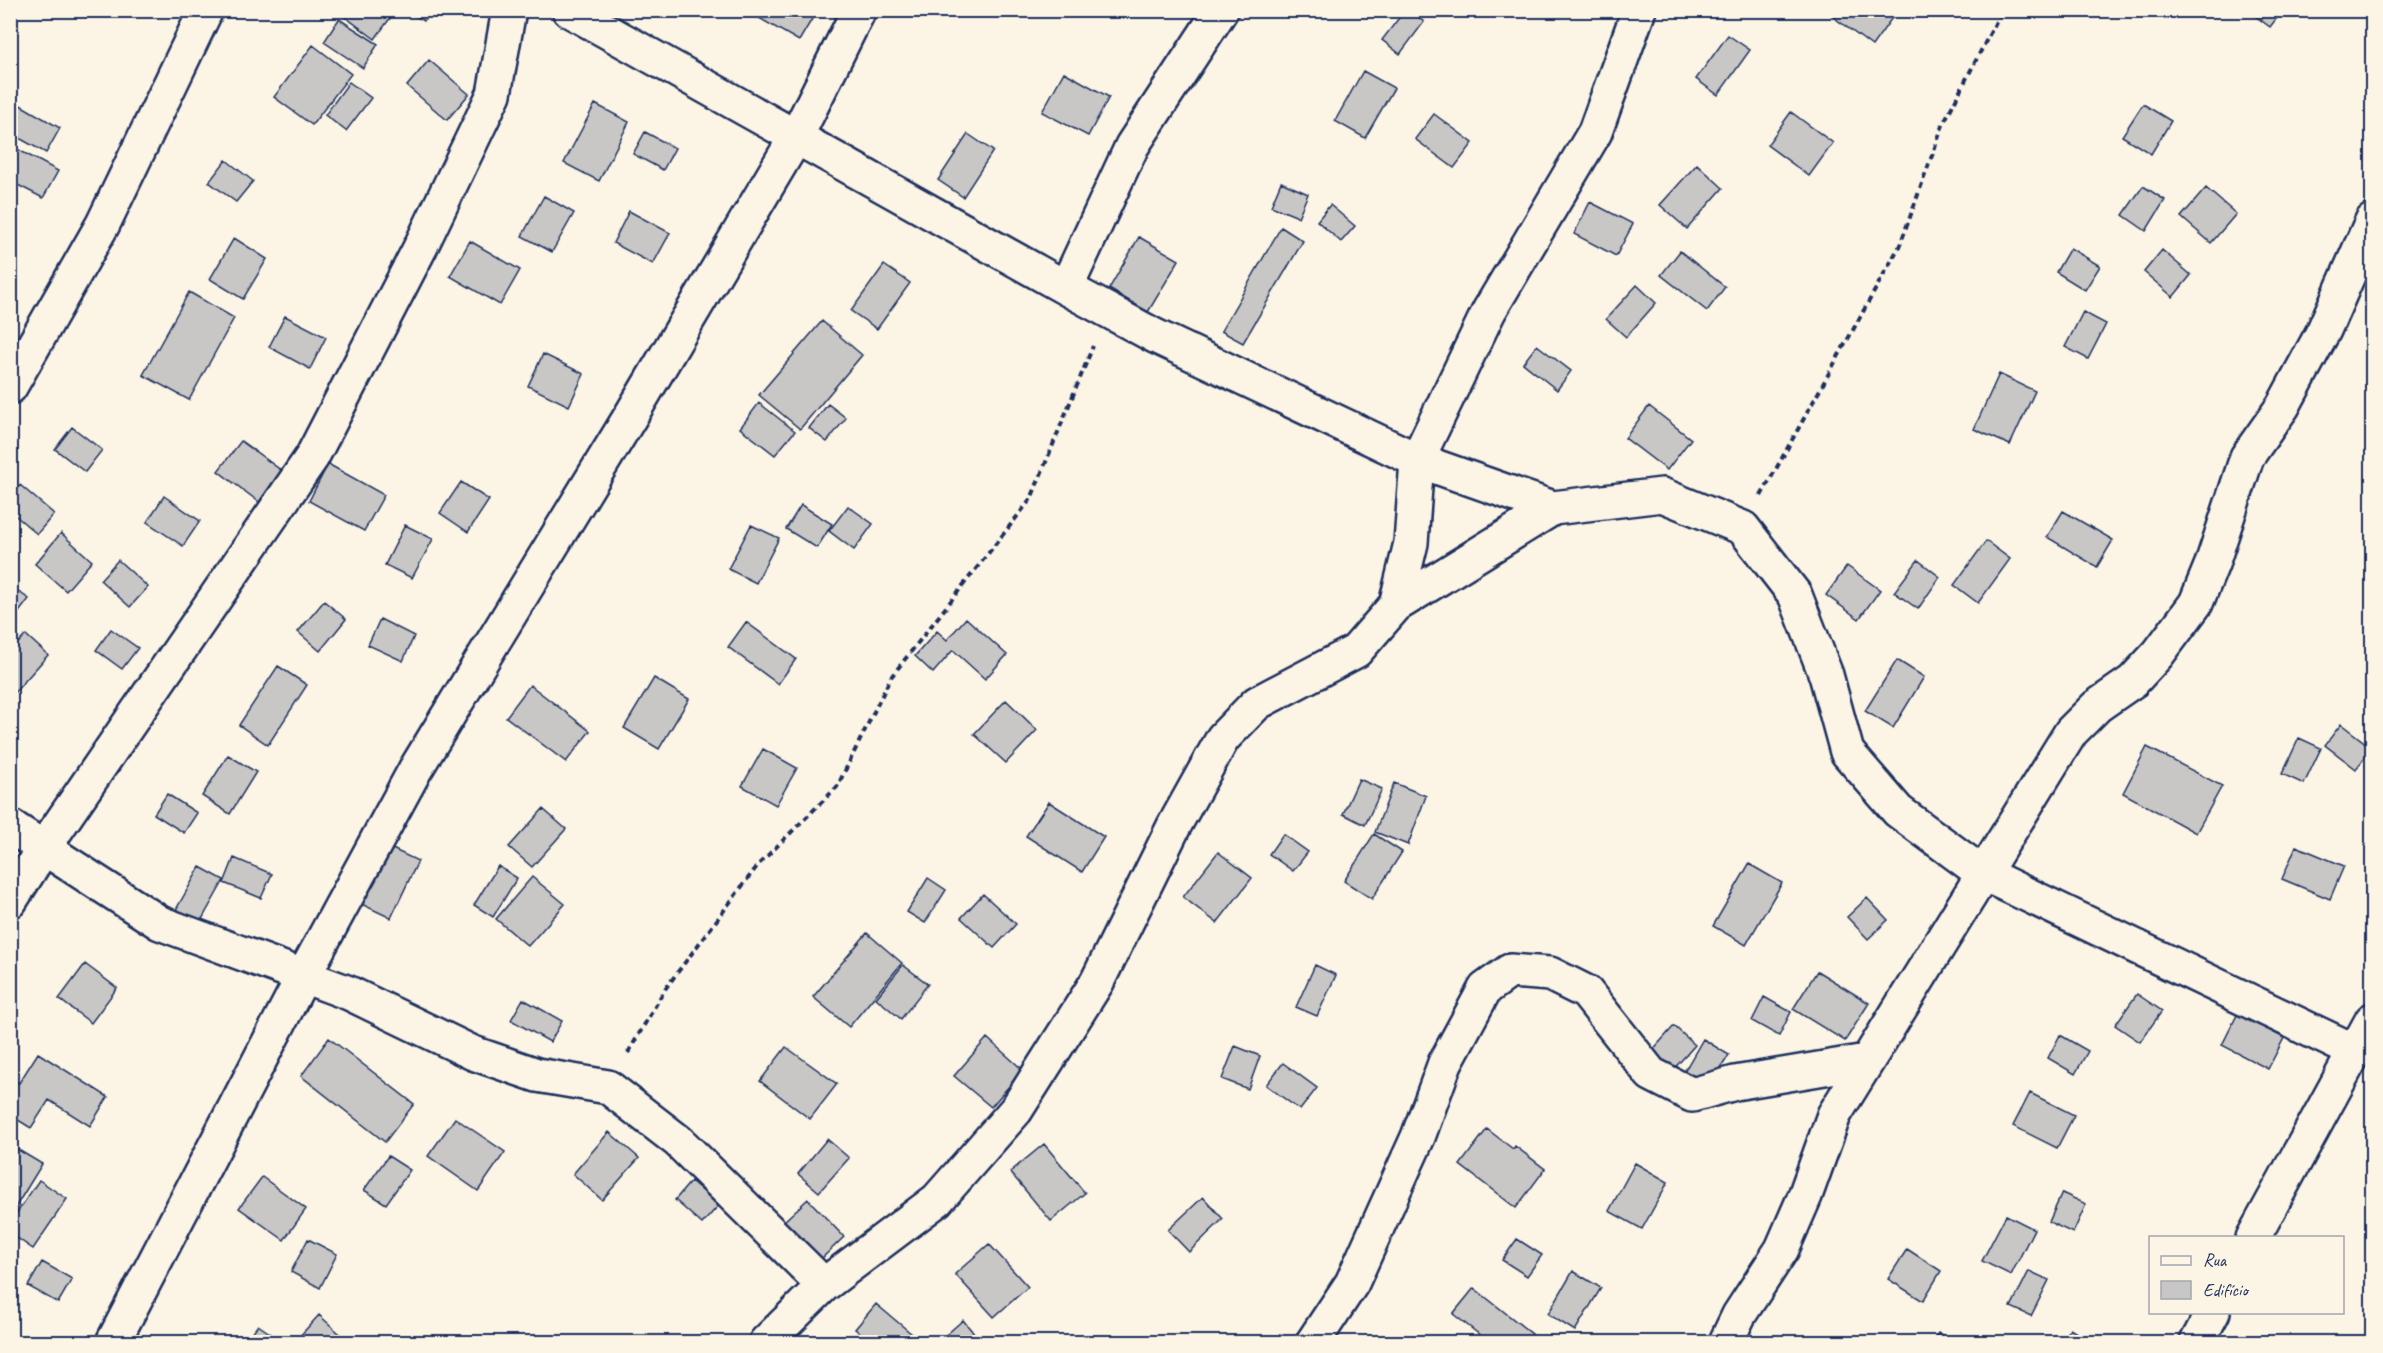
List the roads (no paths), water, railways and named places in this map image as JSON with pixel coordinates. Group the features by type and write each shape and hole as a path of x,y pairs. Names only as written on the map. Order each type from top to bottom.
{"street":[{"path":"10,387 103,224 206,10"},
{"path":"10,901 43,849 312,457 420,248 494,94 509,10"},
{"path":"569,10 1155,336 1417,460 1553,508"},
{"path":"113,1342 304,975 415,770 630,417 796,137 859,10"},
{"path":"1066,288 1132,146 1221,10"},
{"path":"1396,605 1412,543 1417,460 1489,311 1595,132 1639,10"},
{"path":"1726,1342 1739,1315 1782,1249 1805,1196 1834,1115 2071,732 2097,706 2133,681 2158,654 2196,603 2212,564 2247,457 2283,406 2324,330 2373,221"},
{"path":"766,1342 824,1285 937,1200 1016,1110 1097,982 1174,826 1223,738 1257,703 1356,651 1396,605 1553,508 1662,495 1743,528 1795,595 1826,675 1847,752 1898,811 1982,873 2354,1051"},
{"path":"10,826 160,923 349,993 473,1053 537,1075 608,1087 678,1141 824,1285"},
{"path":"1313,1342 1352,1283 1418,1137 1445,1063 1485,989 1510,971 1550,974 1586,992 1651,1074 1692,1095 1735,1083 1866,1061"},
{"path":"2254,1236 2373,1020"},
{"path":"2197,1342 2212,1314"}]}
